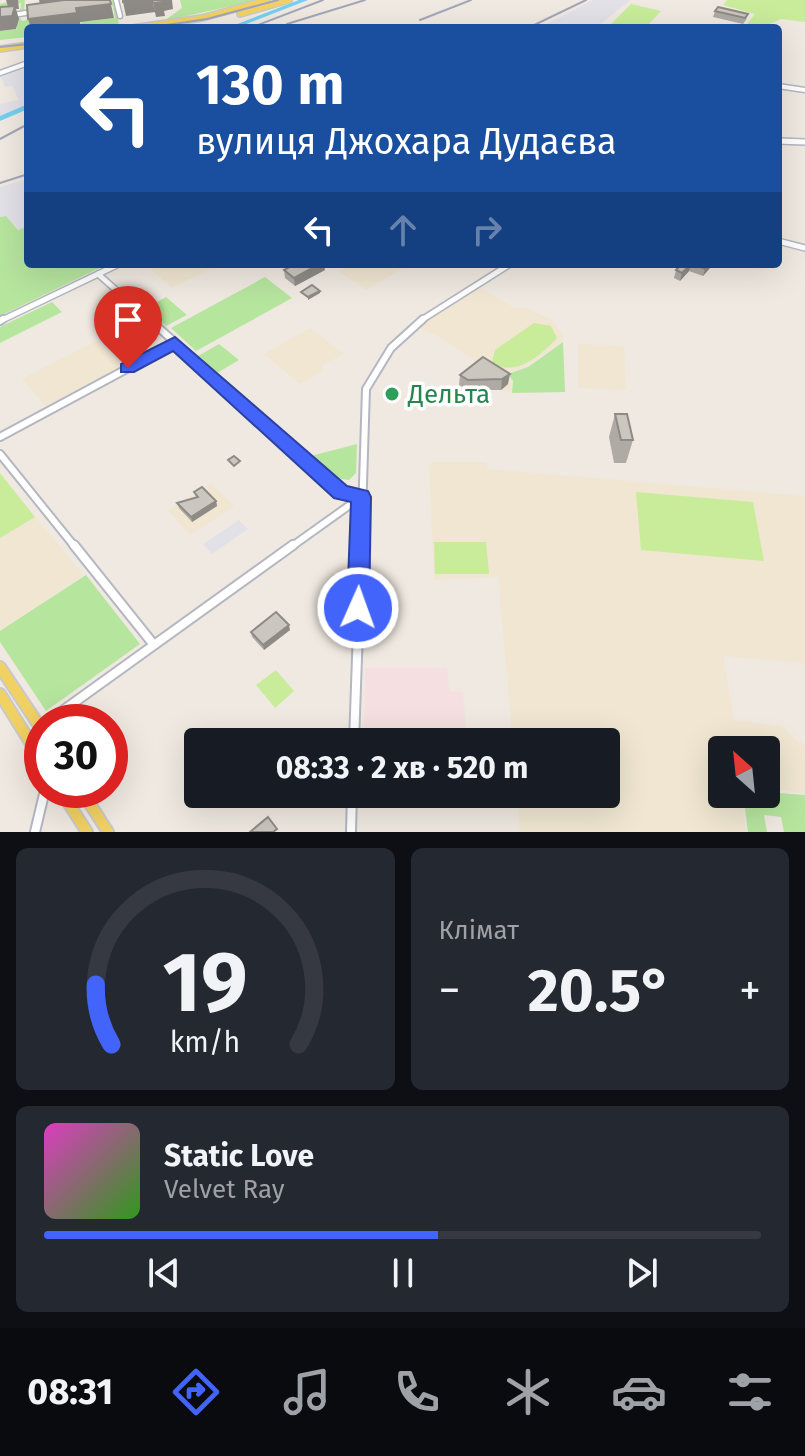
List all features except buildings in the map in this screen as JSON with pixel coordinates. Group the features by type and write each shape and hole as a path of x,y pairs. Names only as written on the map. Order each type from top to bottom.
{"main road":[{"path":"157,24 221,14 267,0"},
{"path":"191,24 235,16 289,0"},
{"path":"0,46 24,43"},
{"path":"0,667 27,704"},
{"path":"0,694 24,732"},
{"path":"72,808 87,832"},
{"path":"93,808 108,832"}],"street":[{"path":"116,0 120,16"},
{"path":"0,17 45,10"},
{"path":"0,73 24,64"},
{"path":"782,87 805,90"},
{"path":"782,141 805,142"},
{"path":"782,242 805,248"},
{"path":"0,321 111,268"},
{"path":"354,728 364,397 388,348 412,326 504,268"},
{"path":"98,274 341,492 361,497"},
{"path":"0,437 175,343"},
{"path":"0,454 154,645"},
{"path":"73,704 361,497"},
{"path":"35,832 41,808"},
{"path":"351,832 352,808"}],"shaded area":[{"path":"593,0 630,0 601,24 547,24"},
{"path":"24,67 24,107 0,118 0,104 18,100 13,86 5,87 0,75"},
{"path":"24,180 24,228 19,230 6,216 0,217 0,187"},
{"path":"155,268 212,268 172,288 151,270"},
{"path":"345,268 403,268 366,290 339,271"},
{"path":"478,287 515,308 524,307 552,320 564,336 559,344 527,366 507,373 512,380 511,393 501,390 508,384 440,337 416,327"},
{"path":"310,328 344,354 322,365 324,370 300,384 264,354"},
{"path":"96,341 121,366 46,406 22,379"},
{"path":"578,344 624,346 626,390 578,388"},
{"path":"433,462 486,462 488,469 805,496 805,663 723,656 734,720 782,726 795,740 805,745 805,793 780,790 780,736 708,736 708,808 743,808 746,832 520,832 518,808 620,808 620,728 512,728 498,577 434,580 429,465"},
{"path":"211,483 234,506 190,535 168,510"},
{"path":"35,517 84,575 0,631 0,538"},
{"path":"239,520 248,529 212,554 203,544"},
{"path":"365,668 447,668 449,691 463,692 466,728 364,728"}],"green space":[{"path":"25,0 24,13 18,15 22,21 115,0 119,24 82,24 81,18 87,21 115,18 112,4 85,7 39,24 24,24 24,37 0,40 0,31 17,29 17,18 0,14 20,11 21,3 9,4 8,9 0,10 0,4"},
{"path":"180,0 258,0 164,21 182,8"},
{"path":"727,0 805,0 805,22 781,19 770,24 747,24 755,14 723,5"},
{"path":"631,4 661,11 649,24 611,24"},
{"path":"6,216 18,230 24,228 24,268 100,268 0,316 0,217"},
{"path":"265,277 292,298 196,351 171,328"},
{"path":"166,297 187,315 166,326 146,308"},
{"path":"52,302 62,312 0,343 0,327"},
{"path":"534,323 551,326 557,338 527,363 509,368 492,362 495,350"},
{"path":"563,342 565,392 512,393 513,381 508,374 528,367"},
{"path":"219,344 239,360 217,373 198,356"},
{"path":"357,444 356,473 349,480 335,478 311,456"},
{"path":"0,473 35,517 0,538"},
{"path":"636,492 753,502 764,561 641,550"},
{"path":"434,542 486,542 489,574 435,574"},
{"path":"86,575 140,644 56,704 41,704 0,642 0,631"},
{"path":"276,670 294,691 275,708 256,685"},
{"path":"780,793 805,795 805,832 784,832 781,817 764,815 767,832 748,832 745,808 780,808"}],"waterway":[{"path":"241,24 305,0"},
{"path":"0,119 24,108"}],"tram line":[{"path":"174,24 207,19 278,0"},
{"path":"0,47 24,44"}],"railway":[{"path":"260,24 323,0"},
{"path":"287,24 365,0"},
{"path":"420,20 471,0"},
{"path":"536,24 586,0"},
{"path":"0,139 24,126"},
{"path":"0,183 24,175"}],"place":[{"name":"Дельта","path":"392,394"}],"route":[{"path":"128,368 175,343 341,492 361,497 358,608"}]}
